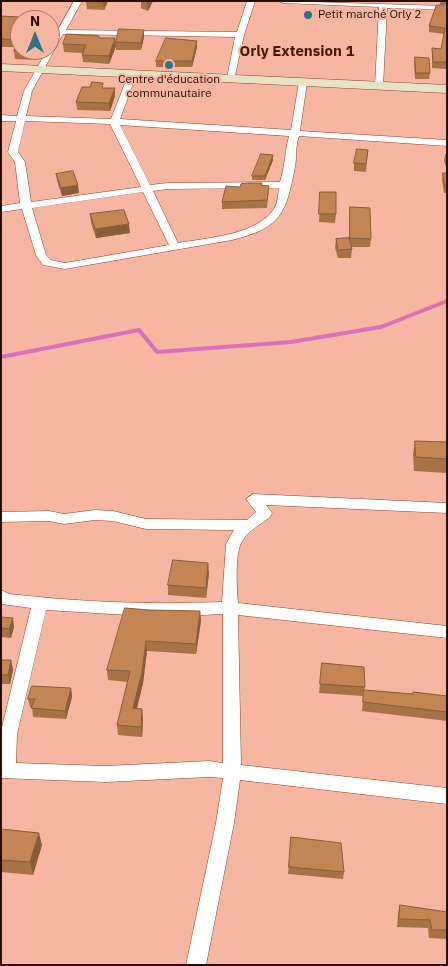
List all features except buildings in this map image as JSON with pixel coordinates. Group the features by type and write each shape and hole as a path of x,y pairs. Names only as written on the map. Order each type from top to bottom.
{"street":[{"path":"78,1 60,32 240,35"},
{"path":"231,78 240,35 251,1"},
{"path":"283,1 383,5 428,4 447,8"},
{"path":"379,86 383,5"},
{"path":"46,60 28,91 19,119 13,152 20,162 26,206 42,256 47,263 55,266 65,266 232,236 271,220 281,206 284,185 290,166 290,149 295,133 303,82"},
{"path":"1,67 447,89"},
{"path":"133,73 114,122 174,247"},
{"path":"1,118 114,122 447,143"},
{"path":"1,154 13,152"},
{"path":"1,209 181,186 284,185"},
{"path":"196,965 225,824 232,773 231,624 228,608 234,540 265,513 253,499 447,508"},
{"path":"1,517 49,516 64,519 95,515 114,516 146,524 250,525"},
{"path":"1,596 5,599 40,604 160,611 228,608 447,632"},
{"path":"40,604 9,734 4,770 106,774 209,769 447,796"}],"waterway":[{"path":"1,357 139,330 157,352 291,342 381,327 447,301"}],"place":[{"name":"Petit marché Orly 2","path":"308,15"},
{"name":"Centre d'éducation communautaire","path":"169,65"}],"district":[{"name":"Orly Extension 1","path":"297,52"}]}
